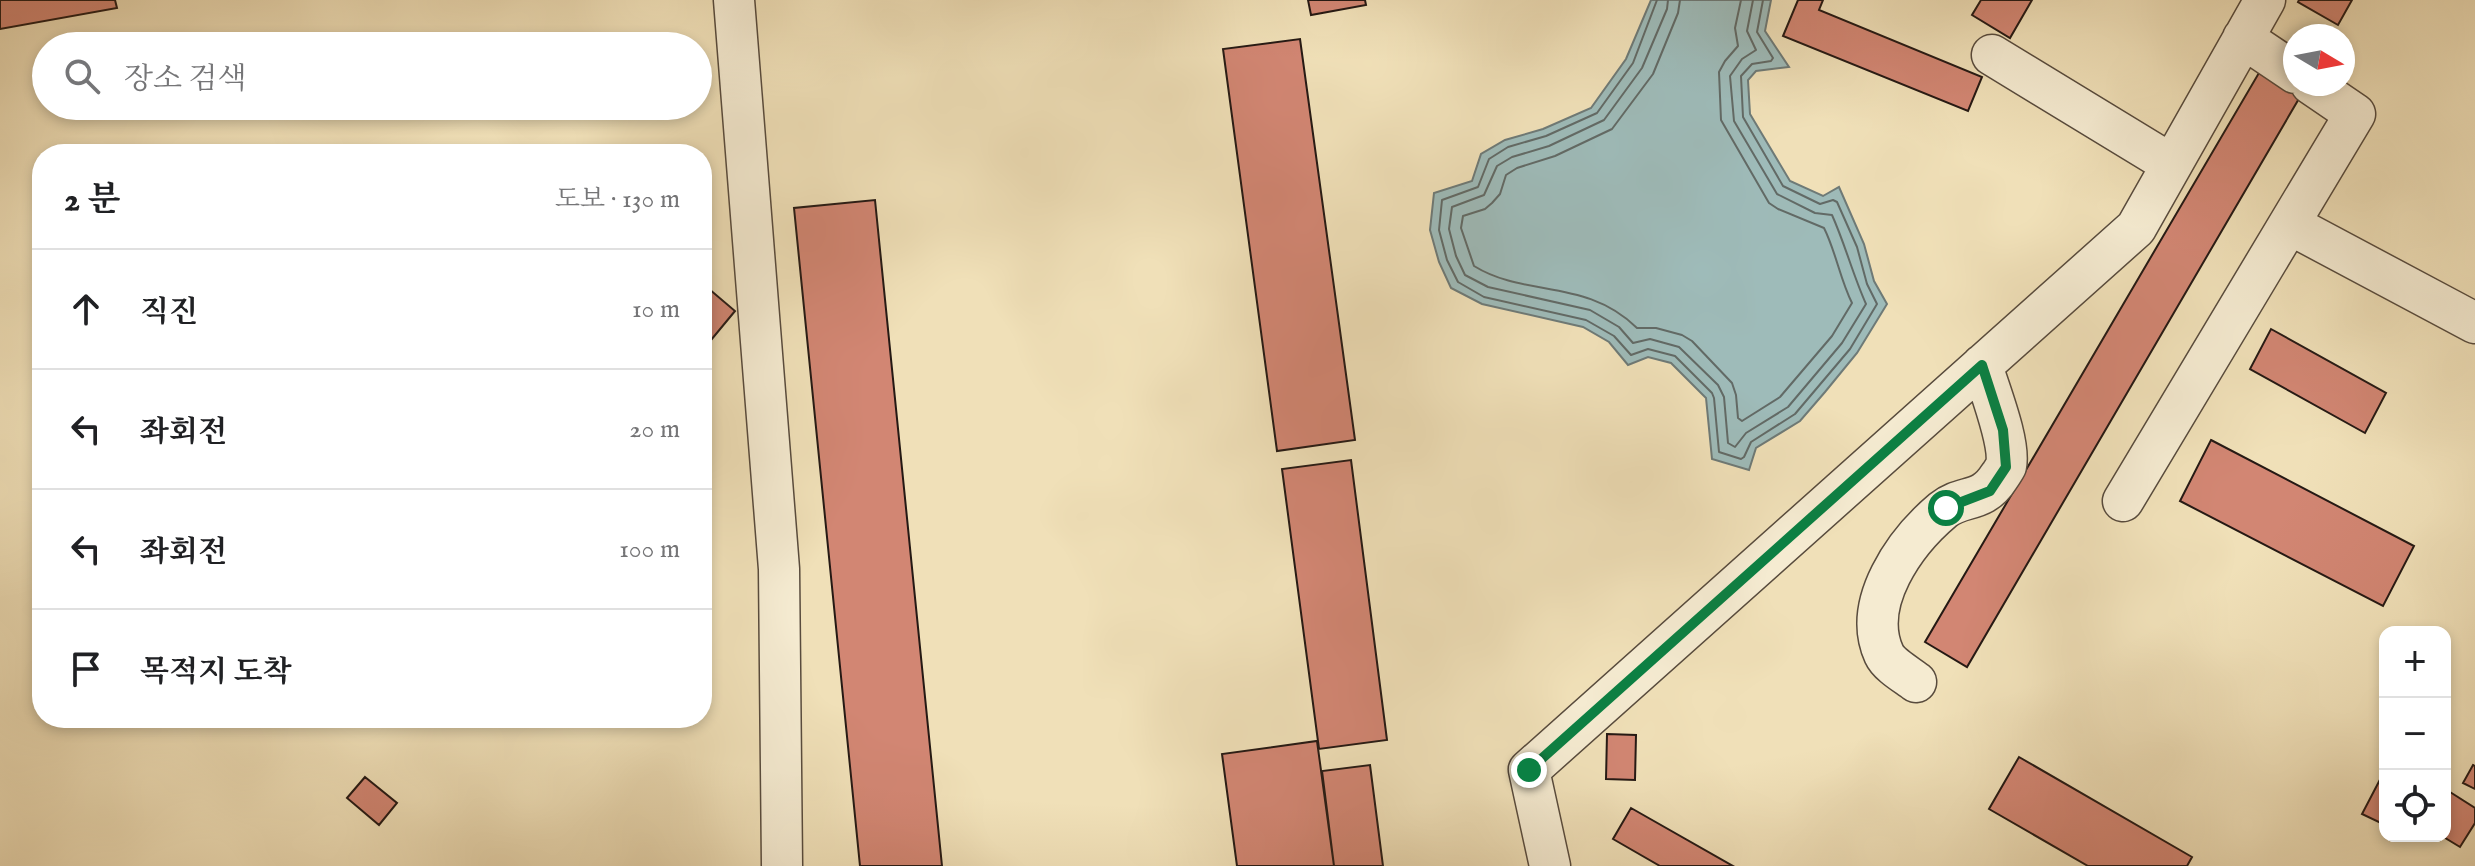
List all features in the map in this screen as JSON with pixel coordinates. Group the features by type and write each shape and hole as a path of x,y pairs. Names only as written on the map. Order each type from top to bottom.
{"street":[{"path":"734,0 779,569 782,866"},
{"path":"1550,866 1529,770 2136,228 2265,0"},
{"path":"2243,38 2283,65"},
{"path":"1992,55 2171,164"},
{"path":"2123,501 2355,114 2329,96"},
{"path":"2289,224 2475,323"},
{"path":"1916,682 1885,657 1877,630 1880,599 1897,565 1918,536 1946,508 1990,491 2006,467 2003,430 1982,365"}],"water":[{"path":"1651,0 1771,0 1765,31 1789,67 1756,71 1748,80 1750,114 1790,181 1823,196 1839,187 1864,244 1874,281 1887,304 1857,353 1800,421 1756,448 1749,470 1712,459 1706,398 1671,363 1648,357 1628,365 1609,342 1583,327 1482,304 1451,288 1439,262 1430,230 1434,193 1472,181 1481,154 1505,140 1543,129 1591,108 1626,59"}],"building":[{"path":"0,0 115,0 117,8 0,29"},
{"path":"1308,0 1365,0 1366,5 1311,15"},
{"path":"1798,0 1823,0 1819,10 1982,77 1968,111 1783,36"},
{"path":"1981,0 2032,0 2010,38 1972,15"},
{"path":"2299,0 2352,0 2339,24"},
{"path":"1300,39 1355,440 1277,451 1223,49"},
{"path":"2263,66 2283,78 2283,96 2300,96 1967,667 1925,642"},
{"path":"875,200 942,866 860,866 794,208"},
{"path":"712,291 735,311 712,339"},
{"path":"2271,329 2386,393 2365,433 2250,369"},
{"path":"2211,440 2414,546 2383,606 2180,501"},
{"path":"1351,460 1387,740 1319,749 1282,469"},
{"path":"1607,734 1636,735 1635,780 1606,779"},
{"path":"1317,741 1334,866 1237,866 1222,754"},
{"path":"2019,757 2192,857 2187,866 2088,866 1989,809"},
{"path":"1370,765 1383,866 1334,866 1322,771"},
{"path":"2475,766 2475,789 2463,783"},
{"path":"365,777 397,803 379,825 347,798"},
{"path":"2379,781 2379,822 2362,814"},
{"path":"2451,793 2475,808 2475,823 2460,847 2451,842"},
{"path":"1631,808 1733,866 1660,866 1613,839"}],"route":[{"path":"1529,770 1982,365 2003,430 2006,467 1990,491 1946,508"}]}
